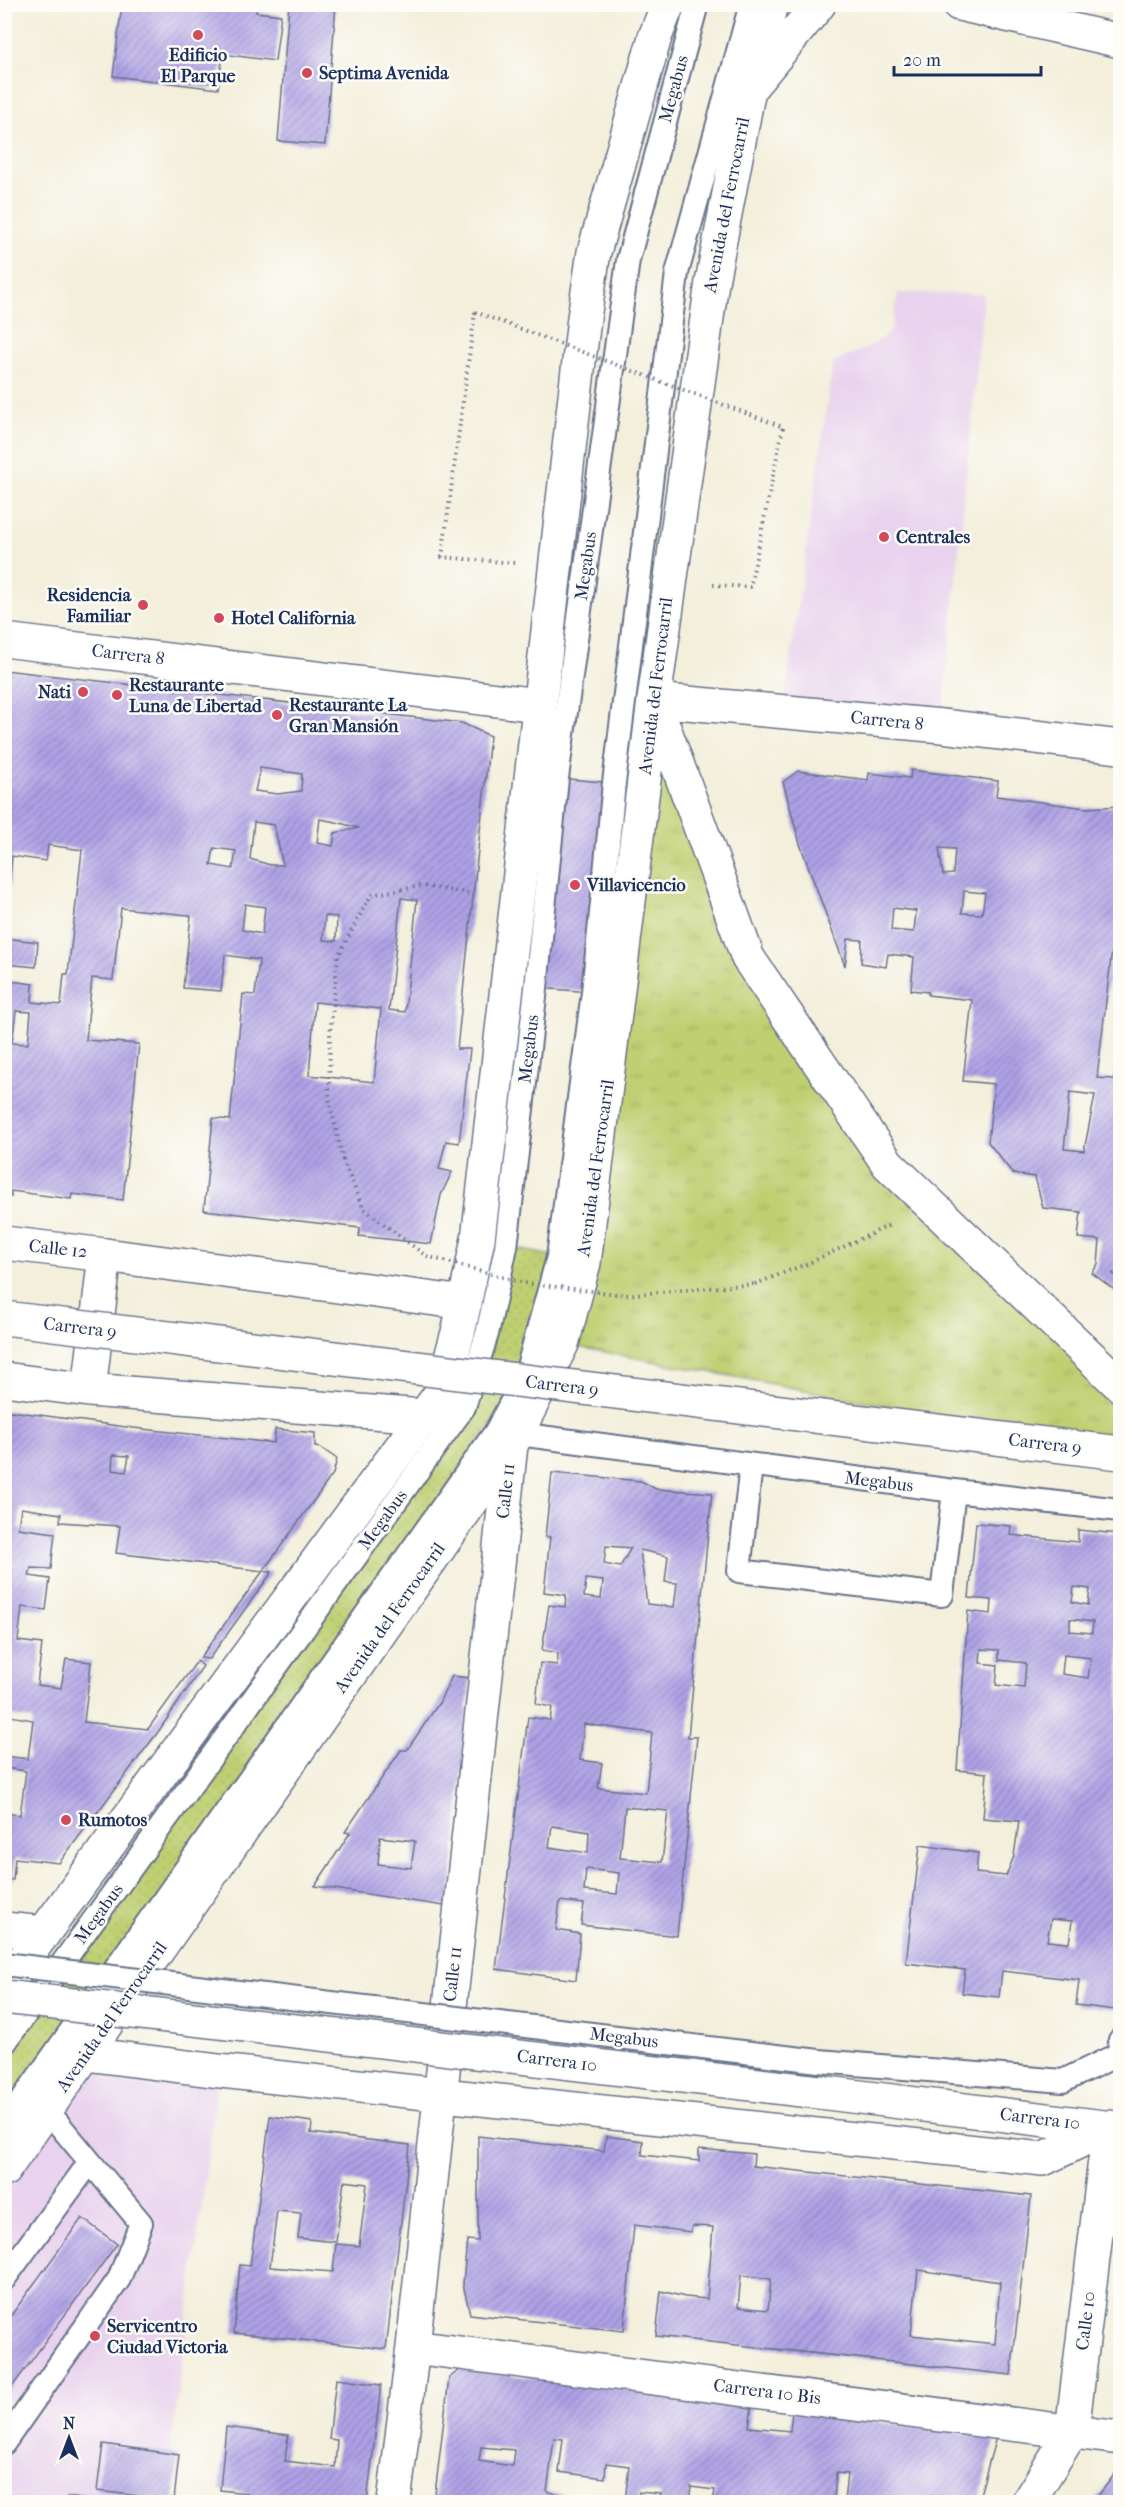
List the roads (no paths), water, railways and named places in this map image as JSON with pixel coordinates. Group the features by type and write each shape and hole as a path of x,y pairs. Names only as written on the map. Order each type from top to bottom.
{"main road":[{"path":"4,1987 441,1393 465,1303 478,1239 538,705 584,318 594,252 655,36 668,4"},
{"name":"Avenida del Ferrocarril","path":"4,2170 86,2054 508,1436 562,1344 584,1263 654,700 712,282 749,88 771,4"},
{"path":"749,88 819,4"},
{"path":"959,4 1120,41"},
{"name":"Carrera 8","path":"4,640 538,705"},
{"path":"654,700 748,958 888,1164 1120,1385"},
{"name":"Carrera 8","path":"654,700 942,726 1120,747"},
{"name":"Calle 12","path":"4,1244 105,1255 89,1390"},
{"path":"105,1255 465,1303"},
{"name":"Carrera 9","path":"4,1318 1120,1454"},
{"path":"4,1379 89,1390 423,1416"},
{"name":"Calle 11","path":"393,2502 413,2347 508,1436"},
{"path":"4,1929 44,1933"},
{"name":"Carrera 10","path":"4,1997 819,2076 1115,2128"},
{"name":"Carrera 10","path":"86,2054 219,2071 1043,2159 1115,2128"},
{"name":"Calle 10","path":"1028,2502 1072,2431 1115,2128"},
{"name":"Carrera 10 Bis","path":"413,2347 1120,2438"}],"lane":[{"name":"Megabus","path":"4,2044 464,1407 487,1334 506,1247 536,988 557,778 628,260 698,4"},
{"path":"4,2125 508,1436 558,1257 593,992 614,783 677,273 751,4"},
{"name":"Megabus","path":"508,1436 1120,1510"},
{"path":"751,1465 739,1571 942,1595 954,1491"},
{"name":"Megabus","path":"4,1964 819,2076 1063,2081 1119,2054 1120,2040"},
{"path":"4,2443 119,2279 141,2223 47,2110"},
{"path":"4,2279 90,2162"}],"place":[{"name":"Edificio El Parque","path":"198,35"},
{"name":"Septima Avenida","path":"307,73"},
{"name":"Centrales","path":"884,537"},
{"name":"Residencia Familiar","path":"143,605"},
{"name":"Hotel California","path":"219,618"},
{"name":"Nati","path":"83,692"},
{"name":"Restaurante Luna de Libertad","path":"117,695"},
{"name":"Restaurante La Gran Mansión","path":"277,715"},
{"name":"Villavicencio","path":"575,885"},
{"name":"Rumotos","path":"66,1820"},
{"name":"Servicentro Ciudad Victoria","path":"95,2336"}]}
